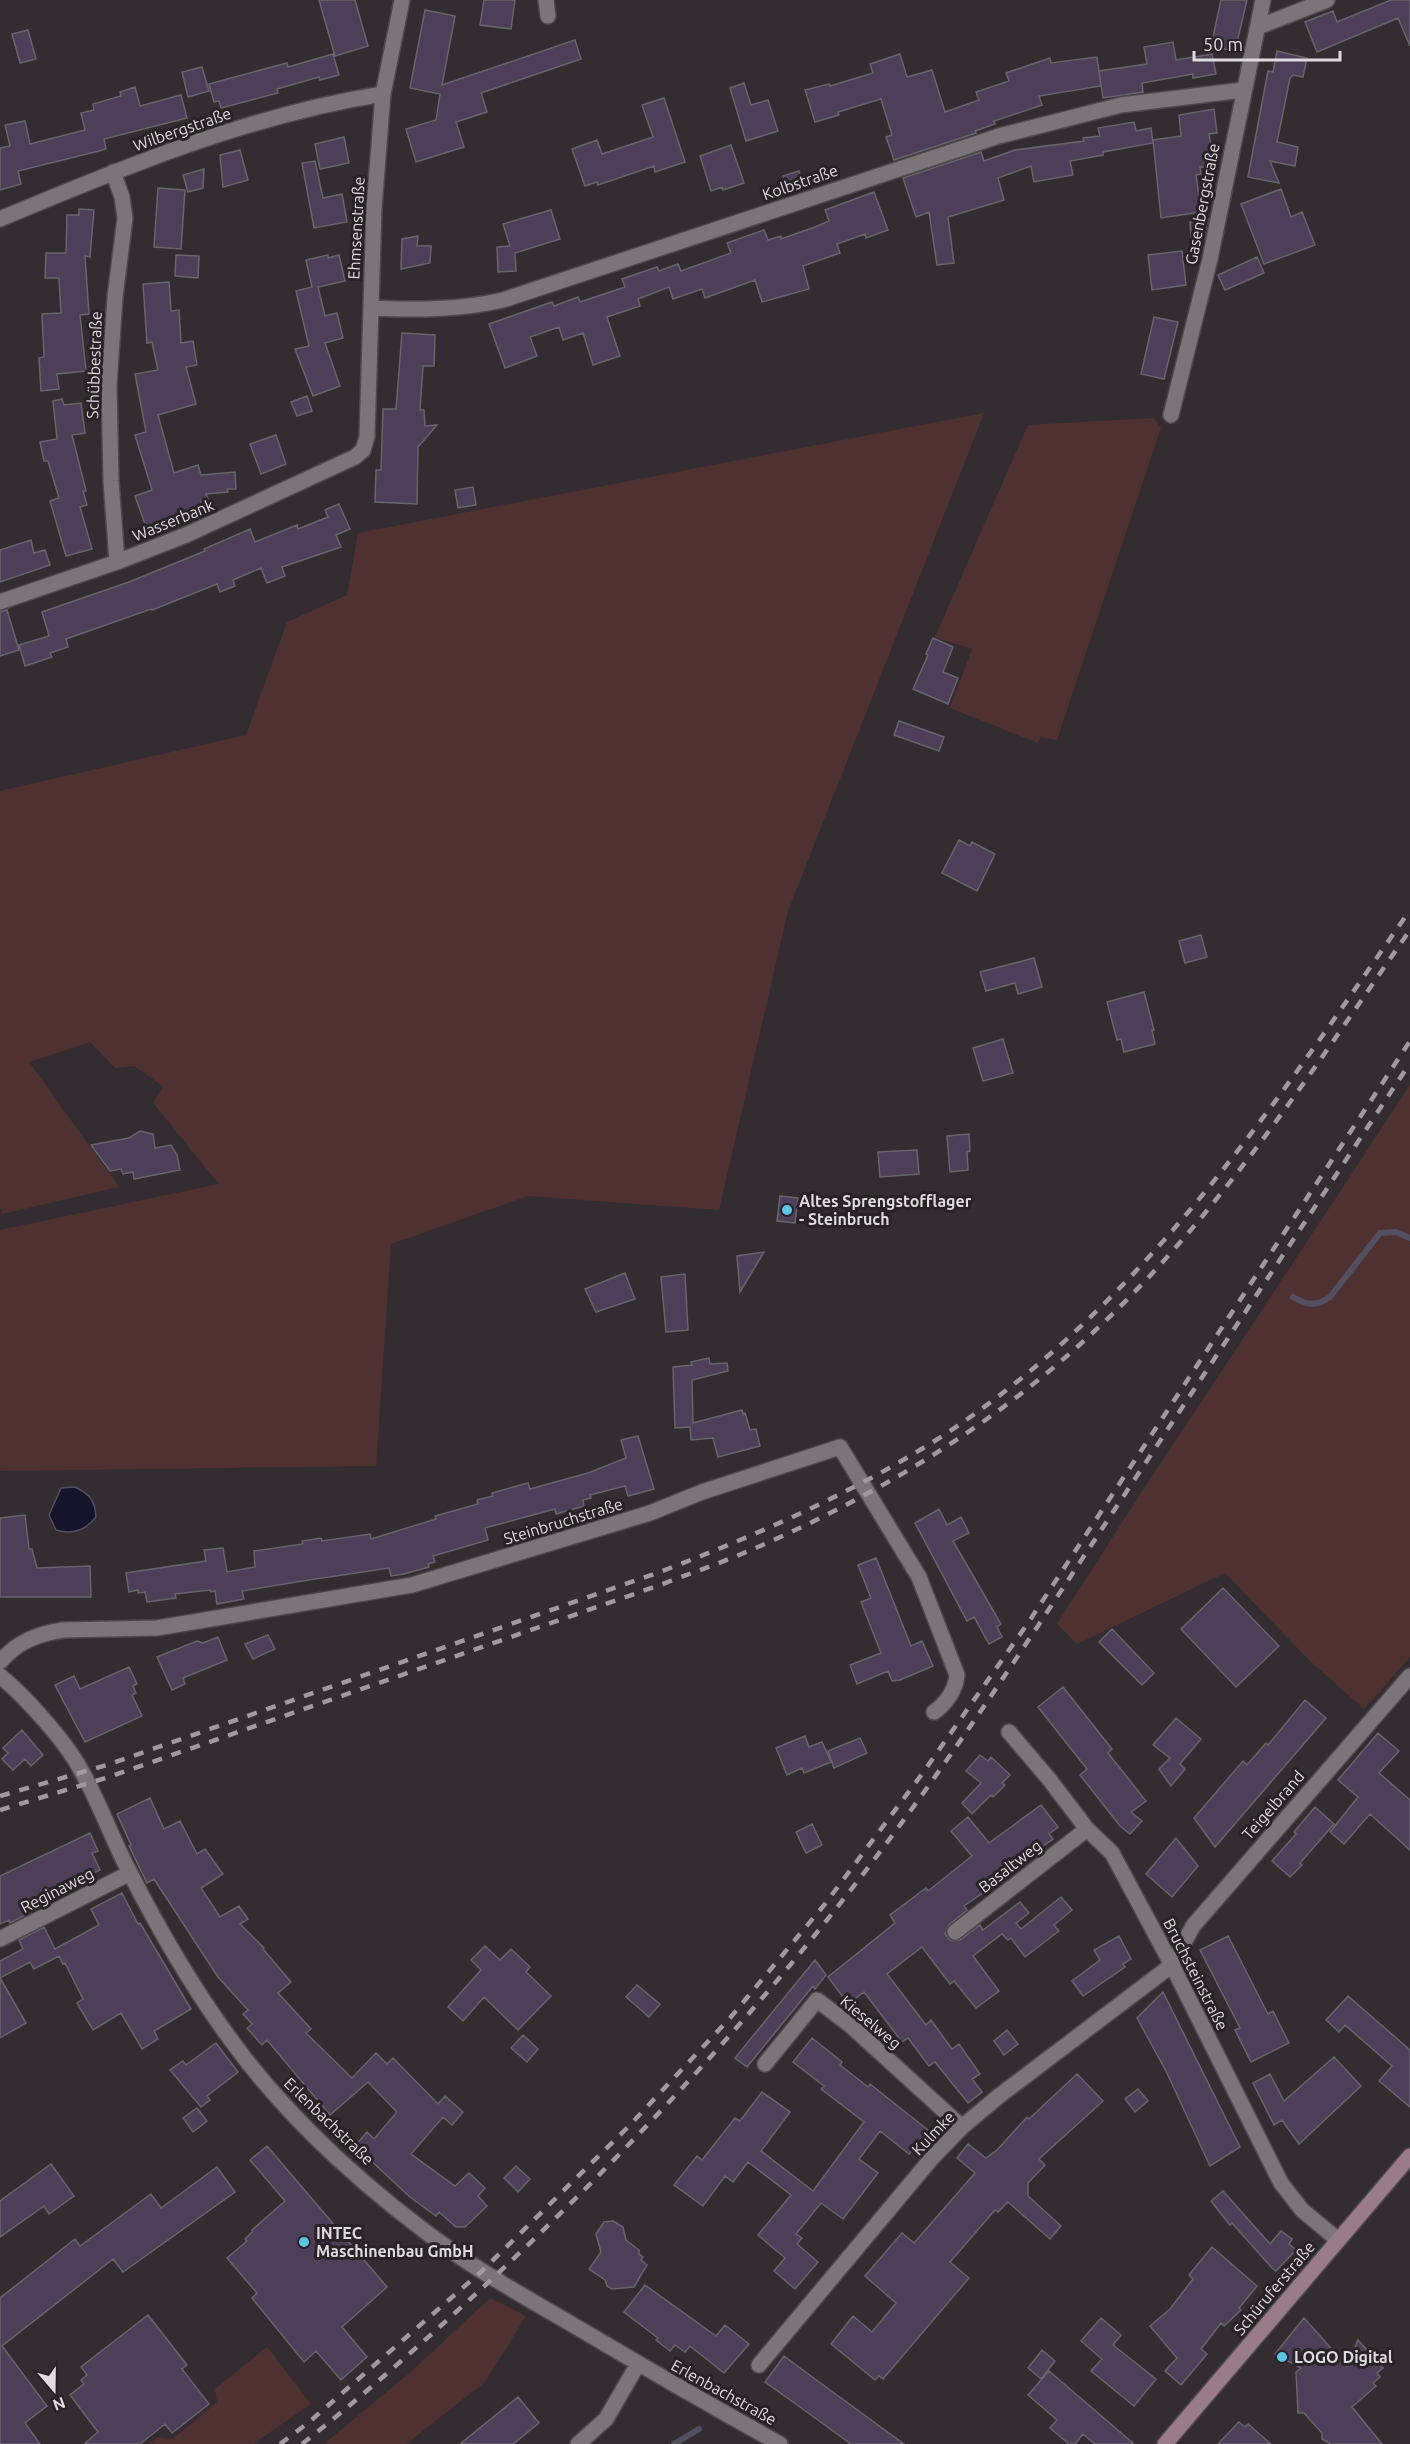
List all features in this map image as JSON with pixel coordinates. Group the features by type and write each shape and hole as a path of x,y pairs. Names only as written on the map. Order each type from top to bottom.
{"main road":[{"name":"Schüruferstraße","path":"1165,2444 1410,2156"}],"street":[{"name":"Ehmsenstraße","path":"355,457 363,450 367,437 374,208 383,94 402,0"},
{"path":"546,0 548,16"},
{"name":"Gasenbergstraße","path":"1171,415 1210,259 1263,0"},
{"path":"1258,27 1327,0"},
{"name":"Kolbstraße","path":"371,308 447,308 476,306 503,300 999,136 1121,105 1243,90"},
{"name":"Wilbergstraße","path":"0,219 113,172 213,136 274,118 383,94"},
{"name":"Schübbestraße","path":"113,172 122,197 125,218 115,297 109,385 111,481 117,562"},
{"name":"Wasserbank","path":"0,602 117,562 236,513 355,457"},
{"name":"Steinbruchstraße","path":"0,1662 18,1644 48,1632 157,1629 412,1585 462,1572 650,1513 702,1492 840,1447 919,1577 957,1675 956,1684 941,1707 934,1712"},
{"name":"Erlenbachstraße","path":"0,1676 45,1723 78,1765 130,1873 183,1969 231,2040 272,2091 338,2158 416,2225 460,2256 638,2364 780,2444"},
{"name":"Teigelbrand","path":"1172,1965 1193,1926 1410,1676"},
{"name":"Bruchsteinstraße","path":"1009,1732 1087,1829 1112,1853 1172,1965 1281,2183 1302,2210 1338,2240"},
{"name":"Basaltweg","path":"954,1932 1087,1829"},
{"name":"Reginaweg","path":"0,1939 130,1873"},
{"name":"Kulmke","path":"759,2365 932,2158 962,2127 999,2096 1172,1965"},
{"name":"Kieselweg","path":"765,2064 817,2000 850,2025 962,2127"},
{"path":"578,2444 606,2419 638,2364"}],"shaded area":[{"path":"984,413 788,911 719,1210 528,1196 391,1244 376,1466 0,1471 0,1230 219,1184 153,1103 163,1086 134,1066 115,1068 90,1042 29,1062 119,1187 2,1214 0,1206 0,791 246,735 287,622 347,595 358,533"},
{"path":"1154,418 1161,428 1057,740 1041,737 1038,743 950,708 972,649 935,637 1028,425"},
{"path":"1410,1085 1410,1657 1364,1709 1309,1660 1225,1573 1077,1644 1057,1624"},
{"path":"75,1487 91,1499 96,1517 78,1531 56,1530 49,1515 61,1488"},
{"path":"490,2298 526,2316 485,2382 406,2444 324,2444 412,2371"},
{"path":"267,2347 311,2404 253,2444 149,2444 158,2437 173,2439 217,2402 215,2389"}],"building":[{"path":"319,0 355,0 368,46 335,56"},
{"path":"484,0 515,0 511,29 480,25"},
{"path":"1221,0 1247,0 1235,51 1211,46"},
{"path":"1391,0 1410,0 1410,46 1398,18 1317,52 1305,22 1333,11 1337,22"},
{"path":"425,10 455,16 442,85 575,40 581,59 481,93 487,112 456,122 464,147 416,162 406,129 436,120 440,94 410,88"},
{"path":"28,30 36,59 20,63 12,34"},
{"path":"1173,42 1176,60 1212,54 1216,74 1193,78 1193,74 1142,83 1143,92 1103,98 1099,71 1147,64 1144,47"},
{"path":"1277,51 1307,58 1303,77 1293,75 1290,78 1277,142 1298,147 1295,166 1270,161 1279,183 1248,177 1268,71 1273,72"},
{"path":"333,54 339,75 320,80 319,77 277,89 278,93 221,108 219,101 214,102 209,84 287,63 288,67"},
{"path":"900,54 907,77 932,70 945,112 979,100 976,92 1009,81 1006,73 1050,58 1051,63 1097,57 1101,86 1039,96 1042,105 994,121 995,124 975,131 976,133 894,160 886,137 892,135 881,99 838,112 839,115 815,122 805,90 829,84 830,86 873,73 870,64"},
{"path":"202,67 209,91 188,97 182,72"},
{"path":"744,83 751,105 768,100 778,131 746,141 730,88"},
{"path":"135,87 140,106 181,95 187,118 104,139 106,149 18,171 21,184 0,190 0,148 10,146 5,125 25,121 30,144 85,130 81,113 94,110 93,104 121,96 120,92"},
{"path":"664,98 685,162 655,172 654,166 598,185 597,182 585,186 572,149 597,140 602,154 653,137 642,105"},
{"path":"1214,109 1217,133 1209,134 1213,158 1205,159 1206,167 1200,167 1201,174 1196,175 1201,212 1161,218 1153,140 1181,136 1179,115"},
{"path":"1134,122 1136,131 1151,128 1153,143 1103,152 1103,155 1070,161 1073,175 1034,182 1031,166 998,178 1004,200 948,217 954,263 937,265 929,212 916,217 903,178 981,152 984,161 1015,150 1084,141 1083,138 1100,136 1098,128"},
{"path":"344,137 349,163 320,169 315,144"},
{"path":"731,145 744,183 723,190 722,187 711,191 700,156"},
{"path":"240,150 248,180 223,187 220,155"},
{"path":"315,161 323,198 342,194 347,222 314,228 302,163"},
{"path":"204,169 203,188 188,192 183,175"},
{"path":"799,171 805,187 789,193 783,176"},
{"path":"158,188 185,190 181,249 154,247"},
{"path":"1281,189 1291,217 1302,212 1315,245 1264,264 1241,204"},
{"path":"874,192 888,230 866,238 865,234 837,244 840,253 803,266 809,289 762,302 755,280 705,298 702,289 673,299 669,287 638,299 640,306 607,317 620,356 593,365 583,333 563,340 559,327 530,337 537,356 505,368 489,324 552,302 554,306 578,297 580,302 625,287 622,279 657,267 659,271 678,264 681,271 731,253 727,243 764,230 768,240 781,236 781,239 829,221 825,210"},
{"path":"79,209 94,210 90,257 85,256 89,314 80,315 86,371 57,374 59,389 41,391 39,358 44,357 42,314 61,313 59,278 45,278 46,253 66,253 67,215 79,215"},
{"path":"551,210 560,239 515,253 516,271 498,272 497,247 510,246 503,224"},
{"path":"1208,219 1204,237 1191,238 1190,222"},
{"path":"418,236 417,246 431,246 430,263 401,269 402,239"},
{"path":"1182,251 1186,285 1152,290 1148,255"},
{"path":"176,255 199,256 198,278 175,276"},
{"path":"328,255 328,258 339,255 345,281 318,287 325,316 337,313 343,338 325,343 340,386 313,396 295,349 309,346 296,291 312,287 306,260"},
{"path":"1257,257 1264,273 1225,290 1218,275"},
{"path":"169,282 171,311 179,310 181,343 193,341 197,365 186,367 196,404 158,415 174,473 198,465 201,475 235,472 236,489 206,494 208,499 201,501 203,508 146,527 135,496 152,490 135,435 146,432 135,374 158,370 152,342 147,343 143,284"},
{"path":"1154,317 1178,322 1164,379 1141,374"},
{"path":"402,333 435,335 434,366 423,366 420,410 424,410 425,426 437,425 418,447 417,504 375,502 376,470 381,470 383,409 396,409"},
{"path":"307,396 312,411 297,416 291,402"},
{"path":"62,399 64,405 81,403 85,433 72,435 86,491 83,491 87,505 80,507 92,549 66,556 50,501 59,498 48,461 44,461 40,442 57,439 53,401"},
{"path":"276,435 286,464 261,474 250,444"},
{"path":"473,487 476,505 458,508 455,490"},
{"path":"339,504 350,529 336,535 341,547 282,567 285,576 267,583 261,568 233,580 235,586 220,592 217,584 152,610 66,639 68,647 50,653 52,657 25,666 19,645 49,636 42,612 129,582 205,551 204,549 250,529 255,542 297,525 298,529 328,517 325,510"},
{"path":"31,540 34,553 45,550 50,565 0,582 0,550"},
{"path":"7,610 19,650 0,656 0,612"},
{"path":"933,638 953,647 943,672 958,678 948,704 913,689"},
{"path":"899,721 944,737 939,751 894,735"},
{"path":"959,840 970,846 972,842 995,854 977,891 942,873"},
{"path":"1201,935 1207,957 1185,963 1179,941"},
{"path":"1034,958 1042,987 1018,994 1015,983 986,991 980,972"},
{"path":"1144,992 1154,1030 1152,1030 1155,1044 1124,1052 1121,1039 1117,1040 1107,1002"},
{"path":"1003,1039 1013,1073 983,1081 973,1048"},
{"path":"140,1131 153,1134 155,1148 171,1145 177,1155 180,1170 134,1179 133,1172 123,1174 121,1169 110,1171 91,1145 129,1138"},
{"path":"969,1134 968,1170 950,1172 947,1136"},
{"path":"917,1150 919,1174 880,1177 878,1152"},
{"name":"Altes Sprengstofflager - Steinbruch","path":"780,1196 798,1198 795,1223 777,1221"},
{"path":"764,1252 740,1292 737,1256"},
{"path":"625,1273 635,1299 596,1312 585,1289"},
{"path":"685,1274 688,1330 666,1332 661,1277"},
{"path":"709,1358 710,1364 727,1363 728,1371 692,1380 693,1423 742,1410 750,1430 756,1429 760,1446 718,1457 713,1438 691,1440 690,1427 675,1428 673,1367 692,1365 691,1362"},
{"path":"638,1436 654,1489 628,1496 625,1486 590,1495 591,1498 583,1500 584,1506 556,1514 555,1509 485,1528 488,1540 433,1556 435,1562 428,1564 429,1567 391,1576 389,1568 242,1591 244,1599 217,1604 215,1591 210,1590 175,1594 176,1598 147,1602 145,1592 138,1593 138,1590 129,1592 126,1573 206,1561 204,1550 223,1548 227,1572 255,1567 254,1551 303,1544 302,1541 321,1538 322,1541 370,1534 371,1539 436,1519 435,1516 478,1504 477,1500 493,1496 492,1493 528,1483 530,1489 588,1473 626,1458 621,1440"},
{"path":"939,1509 947,1525 961,1517 969,1533 953,1541 1001,1624 997,1627 1002,1637 989,1644 974,1617 967,1621 915,1523"},
{"path":"25,1515 29,1549 32,1549 37,1568 90,1566 91,1597 0,1597 0,1518"},
{"path":"876,1558 911,1646 922,1641 933,1666 900,1680 892,1681 888,1671 857,1684 850,1665 881,1653 861,1602 871,1598 858,1565"},
{"path":"1223,1588 1279,1646 1236,1687 1181,1629"},
{"path":"1112,1629 1154,1673 1142,1685 1099,1642"},
{"path":"268,1635 275,1649 253,1659 245,1644"},
{"path":"218,1637 227,1660 183,1678 185,1684 172,1690 157,1657 197,1641 203,1643"},
{"path":"129,1667 137,1684 133,1686 136,1693 132,1695 142,1716 85,1742 55,1685 74,1676 80,1689"},
{"path":"1063,1687 1112,1749 1108,1753 1146,1801 1131,1812 1142,1821 1130,1834 1120,1826 1080,1775 1087,1769 1038,1707"},
{"path":"1305,1700 1326,1718 1215,1847 1194,1818 1243,1761 1247,1765 1266,1743 1268,1745"},
{"path":"1176,1718 1201,1739 1180,1764 1185,1769 1171,1786 1159,1769 1170,1758 1153,1745"},
{"path":"22,1730 43,1755 31,1766 25,1759 13,1770 2,1759 8,1753 3,1748"},
{"path":"1378,1733 1399,1751 1379,1773 1410,1800 1410,1850 1370,1814 1344,1844 1330,1832 1358,1797 1338,1780"},
{"path":"805,1736 809,1747 822,1742 831,1762 804,1773 802,1768 787,1775 776,1748"},
{"path":"860,1738 867,1753 834,1768 828,1751"},
{"path":"980,1755 988,1761 991,1757 1010,1775 1002,1783 1005,1785 972,1814 962,1803 981,1783 966,1771"},
{"path":"150,1798 164,1829 180,1821 197,1854 205,1849 223,1874 201,1888 220,1917 239,1906 248,1919 240,1924 264,1948 291,1982 278,1993 311,2029 306,2033 352,2078 376,2053 387,2064 393,2058 438,2104 445,2096 463,2112 452,2125 443,2117 411,2154 455,2186 469,2173 485,2188 478,2196 487,2206 465,2227 456,2227 439,2212 436,2216 410,2197 355,2146 367,2132 374,2139 397,2112 368,2082 330,2115 267,2040 262,2045 247,2028 252,2024 243,2014 248,2010 218,1977 154,1879 147,1883 129,1846 131,1845 117,1814"},
{"path":"1041,1805 1058,1827 1049,1834 1053,1839 982,1889 984,1892 964,1906 967,1910 949,1925 945,1934 951,1941 960,1940 980,1925 983,1930 1020,1902 1029,1913 1016,1923 1021,1929 1061,1897 1072,1910 1054,1925 1059,1931 1025,1957 1011,1938 1008,1940 1002,1934 973,1956 999,1991 976,2008 954,1981 950,1984 922,1947 887,1974 926,2025 931,2020 952,2049 959,2044 980,2074 972,2079 982,2092 968,2103 935,2062 929,2066 908,2038 902,2042 864,1992 848,2004 828,1977 895,1923 890,1915 926,1888 928,1891 972,1856 951,1831 968,1817 989,1843"},
{"path":"1315,1807 1334,1824 1290,1877 1272,1861 1296,1834 1294,1832"},
{"path":"812,1824 822,1845 806,1853 796,1832"},
{"path":"90,1833 98,1851 92,1853 100,1870 32,1903 35,1910 10,1923 9,1920 0,1924 0,1876"},
{"path":"1176,1838 1198,1866 1172,1897 1146,1874"},
{"path":"122,1893 138,1924 140,1923 191,2009 154,2031 158,2039 142,2049 121,2013 93,2030 77,2003 83,1999 65,1963 63,1964 59,1956 34,1969 30,1962 0,1978 0,1961 23,1949 19,1940 44,1927 55,1949 99,1925 91,1909"},
{"path":"1119,1936 1131,1959 1123,1964 1125,1967 1083,1996 1072,1981 1100,1960 1094,1950"},
{"path":"1228,1936 1268,2014 1273,2011 1289,2043 1251,2062 1235,2030 1240,2028 1200,1950"},
{"path":"485,1946 500,1960 511,1949 530,1967 526,1972 551,1996 518,2030 484,1997 463,2021 448,2007 481,1970 471,1960"},
{"path":"815,1960 826,1975 815,1989 813,1986 747,2067 735,2058"},
{"path":"0,1978 26,2023 0,2038"},
{"path":"637,1985 660,2004 649,2017 626,1997"},
{"path":"1163,1992 1240,2147 1210,2166 1166,2071 1137,2018"},
{"path":"1348,1996 1410,2050 1410,2107 1379,2081 1392,2066 1345,2025 1339,2032 1326,2020"},
{"path":"1007,2030 1018,2044 1004,2055 994,2041"},
{"path":"523,2035 538,2049 527,2062 511,2048"},
{"path":"812,2038 842,2062 840,2065 868,2087 870,2084 928,2130 909,2154 880,2131 859,2159 878,2173 843,2219 821,2203 796,2234 802,2238 797,2244 818,2262 795,2289 774,2271 785,2258 758,2235 791,2195 748,2162 733,2182 725,2176 703,2206 674,2185 697,2156 702,2160 735,2118 740,2121 762,2092 790,2112 761,2151 813,2191 864,2122 821,2089 824,2086 793,2062"},
{"path":"216,2043 238,2072 207,2096 210,2100 201,2107 170,2070 183,2061 186,2065"},
{"path":"1334,2057 1361,2086 1299,2144 1282,2120 1274,2125 1253,2083 1270,2074 1284,2101"},
{"path":"1077,2074 1103,2101 1039,2159 1045,2165 1028,2183 1028,2196 1061,2226 1050,2239 1008,2202 998,2212 995,2210 950,2262 969,2278 883,2379 879,2376 875,2380 831,2344 853,2316 872,2332 896,2303 865,2276 902,2233 914,2243 975,2173 957,2158 968,2144 986,2158 997,2150 1027,2117 1029,2119"},
{"path":"1138,2089 1148,2101 1135,2112 1125,2099"},
{"path":"197,2108 207,2121 193,2132 183,2118"},
{"path":"267,2146 387,2287 342,2327 367,2357 341,2380 316,2351 304,2362 252,2298 257,2293 227,2258 247,2241 245,2239 252,2230 285,2201 250,2160"},
{"path":"51,2164 74,2196 49,2214 44,2206 0,2237 0,2201"},
{"path":"516,2166 530,2179 518,2192 504,2178"},
{"path":"217,2167 235,2192 123,2272 113,2259 2,2346 47,2406 25,2423 40,2444 0,2444 0,2298 75,2239 80,2246 151,2194 161,2208"},
{"path":"1223,2191 1270,2244 1281,2231 1292,2239 1289,2244 1296,2250 1276,2271 1232,2223 1230,2225 1211,2201"},
{"path":"613,2221 623,2227 626,2240 639,2250 639,2254 643,2257 641,2260 647,2265 634,2287 612,2289 607,2286 605,2280 589,2269 601,2252 596,2234 604,2222"},
{"path":"1212,2247 1257,2286 1239,2308 1241,2310 1224,2326 1221,2323 1201,2349 1207,2354 1181,2385 1165,2371 1177,2358 1150,2326 1170,2309 1193,2279 1189,2275"},
{"path":"645,2285 716,2336 725,2325 749,2344 724,2373 690,2346 685,2352 675,2345 670,2351 656,2340 658,2338 624,2312"},
{"path":"148,2315 187,2365 182,2369 209,2404 172,2433 165,2424 140,2444 84,2444 98,2432 70,2395 84,2384 81,2380 87,2375 81,2367"},
{"path":"1101,2318 1121,2335 1113,2345 1156,2379 1134,2406 1091,2371 1102,2359 1081,2341"},
{"path":"1304,2318 1347,2366 1358,2340 1383,2368 1377,2373 1380,2377 1373,2383 1376,2386 1352,2407 1382,2444 1331,2444 1322,2439 1322,2433 1304,2413 1298,2413 1296,2372 1301,2368 1275,2354"},
{"path":"1042,2350 1055,2361 1041,2379 1028,2368"},
{"path":"784,2356 904,2444 851,2444 765,2382"},
{"path":"1049,2371 1134,2444 1095,2444 1083,2434 1075,2444 1069,2444 1050,2428 1057,2420 1028,2395"},
{"path":"518,2397 539,2423 513,2444 460,2444"},
{"path":"1239,2422 1245,2427 1248,2424 1271,2444 1218,2444"}],"waterway":[{"path":"1293,1297 1311,1304 1330,1297 1380,1233 1396,1232 1410,1238"},
{"path":"674,2444 699,2429"}],"railway":[{"path":"0,1796 107,1765 657,1573 804,1512 875,1476 944,1435 1017,1382 1083,1324 1145,1261 1202,1195 1256,1126 1410,910"},
{"path":"0,1810 109,1777 717,1564 846,1505 937,1453 1023,1392 1063,1359 1102,1324 1188,1234 1266,1135 1410,930"},
{"path":"280,2444 308,2423 482,2271 629,2126 730,2018 825,1904 922,1774 1028,1623 1410,1041"},
{"path":"302,2444 435,2331 579,2195 725,2041 816,1933 928,1787 993,1693 1410,1063"}],"place":[{"name":"Altes Sprengstofflager - Steinbruch","path":"787,1210"},
{"name":"INTEC Maschinenbau GmbH","path":"304,2242"},
{"name":"LOGO Digital","path":"1282,2357"}]}
